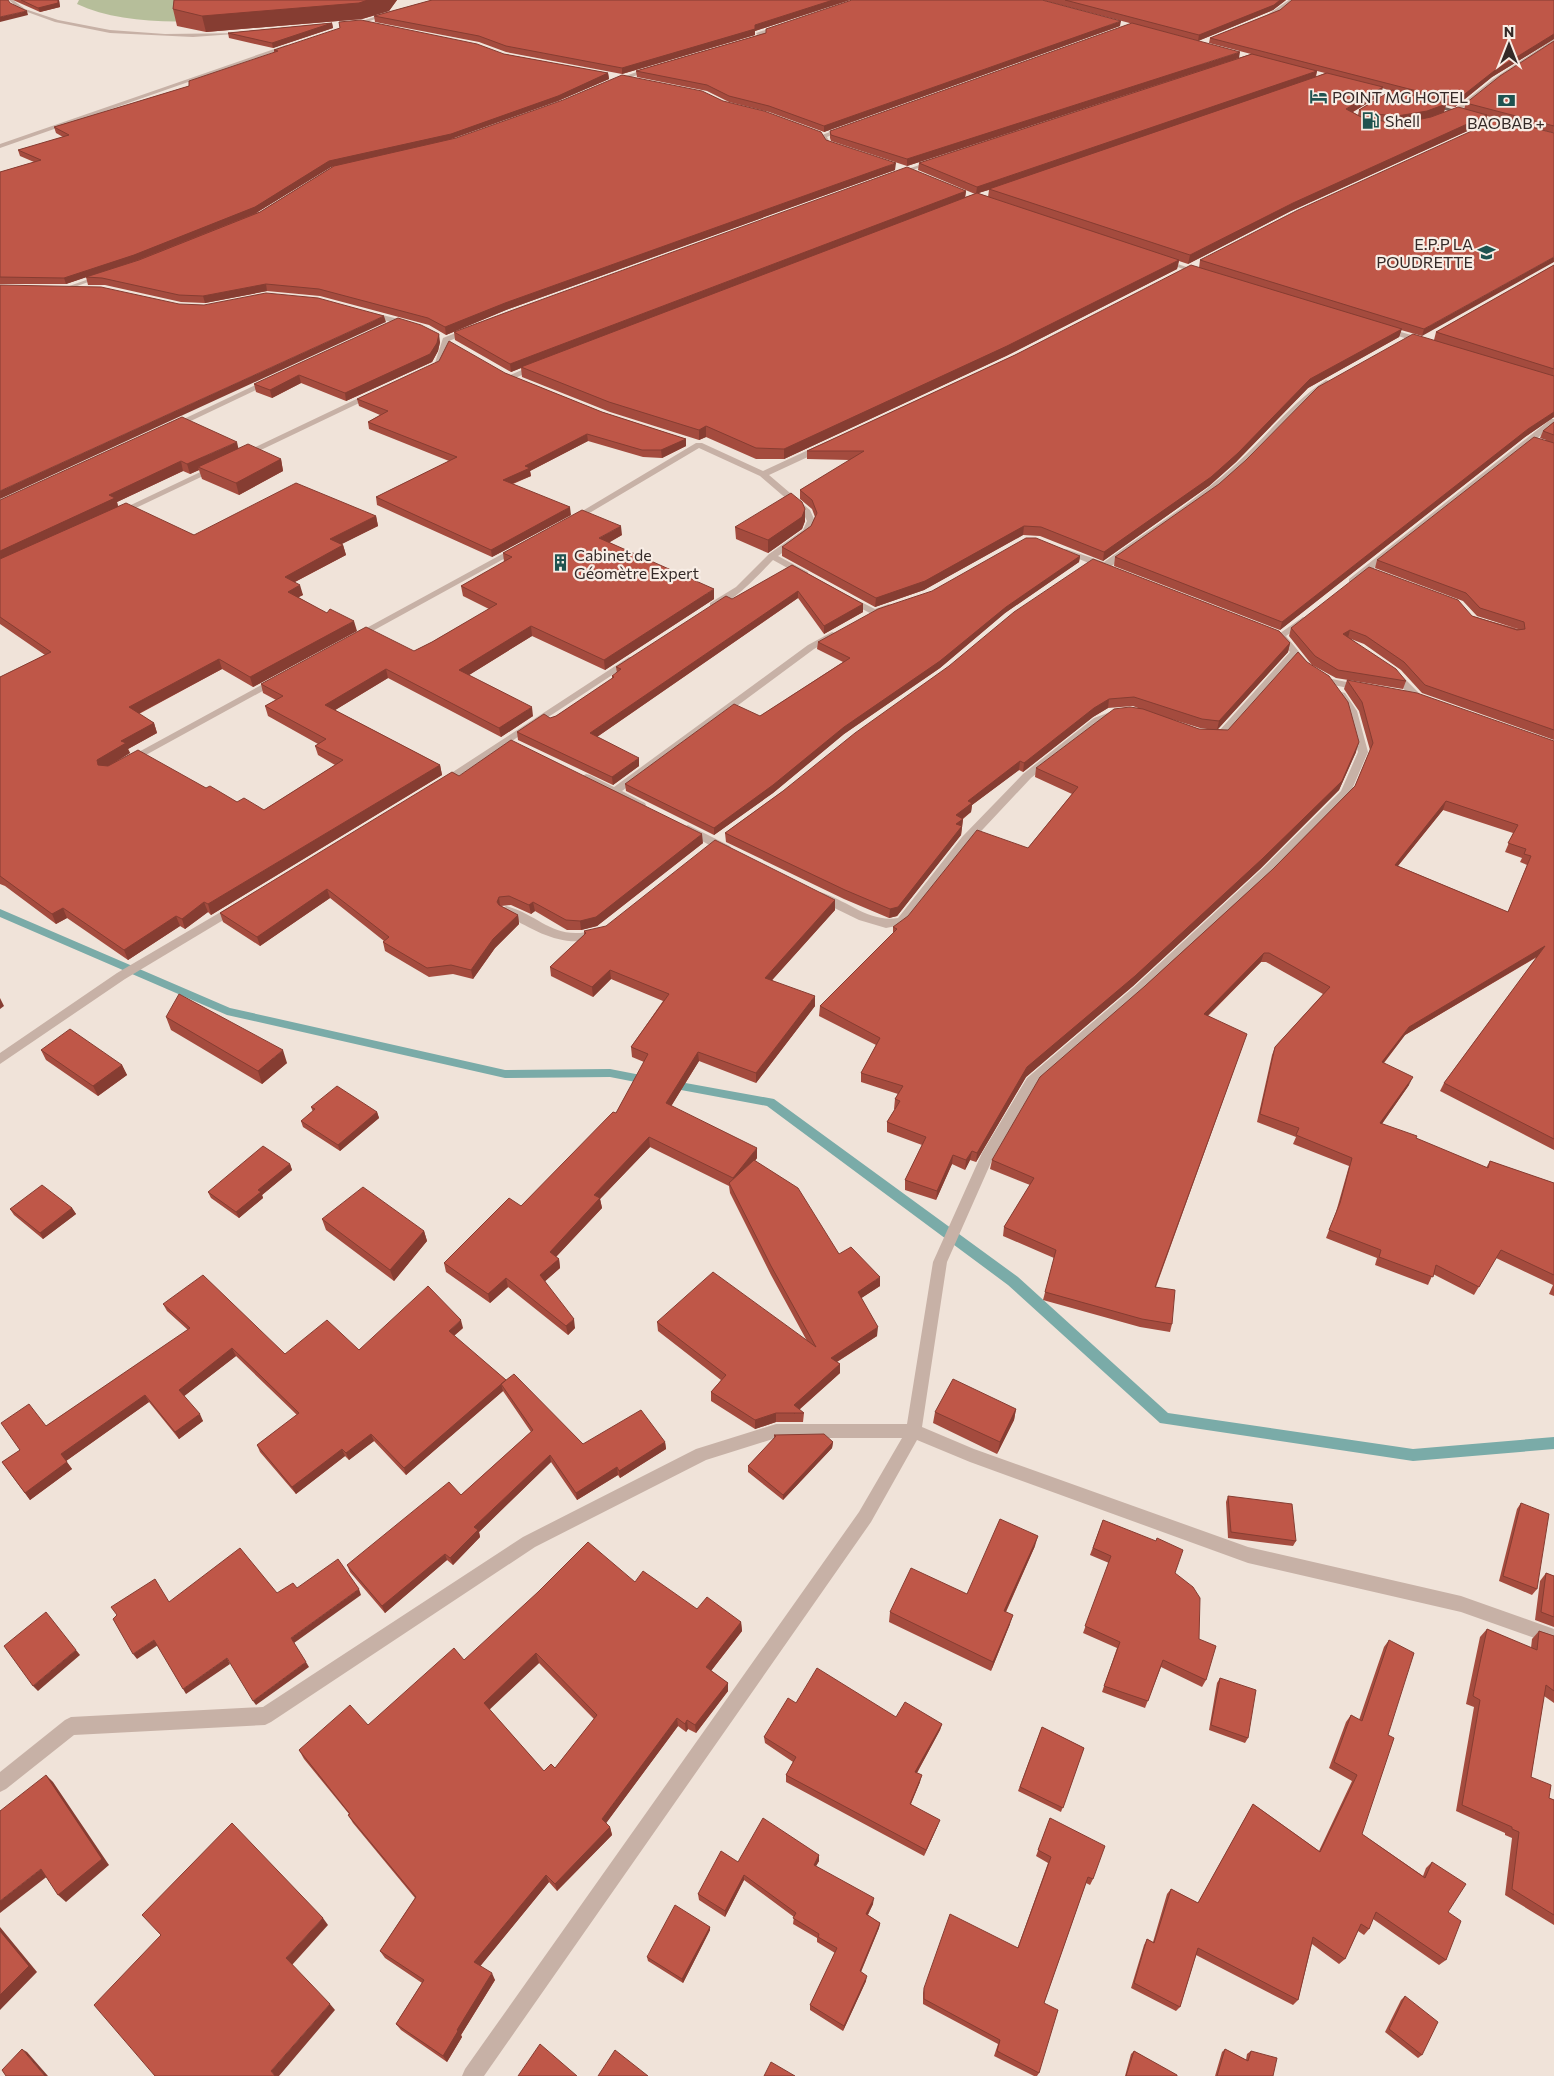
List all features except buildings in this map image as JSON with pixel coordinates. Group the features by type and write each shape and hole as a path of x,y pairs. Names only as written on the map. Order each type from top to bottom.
{"main road":[{"path":"1418,102 1512,126"}],"street":[{"path":"1261,20 1276,13 1292,0"},
{"path":"10,3 45,18 82,26 151,35 206,36 251,33"},
{"path":"344,26 399,11"},
{"path":"362,22 382,26"},
{"path":"745,41 763,36 758,34 786,25"},
{"path":"1441,117 1456,111 1495,80 1554,41"},
{"path":"0,146 298,43"},
{"path":"603,86 619,78 655,68"},
{"path":"610,76 636,81"},
{"path":"1486,126 1495,122"},
{"path":"816,133 824,136 850,126"},
{"path":"824,136 828,144 845,150"},
{"path":"889,177 944,158"},
{"path":"898,168 915,174"},
{"path":"1159,259 1205,274"},
{"path":"1178,273 1196,264"},
{"path":"64,289 110,273"},
{"path":"55,288 94,289"},
{"path":"364,312 417,326"},
{"path":"381,329 399,321"},
{"path":"443,338 483,325"},
{"path":"1373,326 1422,341 1431,340"},
{"path":"1396,346 1410,337"},
{"path":"443,338 454,344"},
{"path":"428,370 436,365 444,352 443,338"},
{"path":"510,377 548,363"},
{"path":"502,372 519,381"},
{"path":"165,430 281,376"},
{"path":"1054,547 1086,563 1108,567 1213,488 1240,465 1312,391 1336,379"},
{"path":"232,460 383,390"},
{"path":"1342,588 1369,572 1533,442 1554,421"},
{"path":"763,474 834,441"},
{"path":"566,523 695,444 763,474 807,512 811,521 807,531 772,556 739,589 706,610"},
{"path":"107,518 223,464"},
{"path":"349,640 531,542"},
{"path":"772,556 814,580"},
{"path":"840,594 870,615 901,603"},
{"path":"472,2076 865,1517 914,1431 940,1262 987,1157 1032,1082 1138,990 1244,892 1346,792 1363,752 1352,712 1324,678 1308,668 1276,634 1312,612"},
{"path":"615,791 810,647 842,630"},
{"path":"1199,733 1221,735 1295,652"},
{"path":"428,791 639,654"},
{"path":"1382,664 1397,674 1417,697"},
{"path":"115,767 288,673"},
{"path":"1324,678 1370,689"},
{"path":"1398,694 1417,697 1435,703"},
{"path":"810,891 863,917 886,924 902,921 966,840 1027,776 1098,720 1112,712 1132,711"},
{"path":"506,740 523,748"},
{"path":"573,771 648,808"},
{"path":"680,826 739,856"},
{"path":"0,1059 121,976 246,901"},
{"path":"506,910 563,937 579,939 592,937 602,931"},
{"path":"0,1783 71,1726 265,1716 529,1542 702,1454 776,1431 914,1431 970,1455 1248,1556 1461,1604 1554,1637"}],"green space":[{"path":"79,0 369,0 260,16 221,20 181,21 143,20 108,15 77,4"}],"waterway":[{"path":"0,913 227,1011 505,1074 610,1073 651,1081"},
{"path":"669,1084 770,1102 1013,1281 1165,1419 1413,1455 1554,1443"}],"place":[{"name":"POINT MG HOTEL","path":"1318,96"},
{"name":"BAOBAB +","path":"1506,101"},
{"name":"Shell","path":"1371,120"},
{"name":"E.P.P LA POUDRETTE","path":"1487,252"},
{"name":"Cabinet de Géomètre Expert","path":"560,563"}]}
